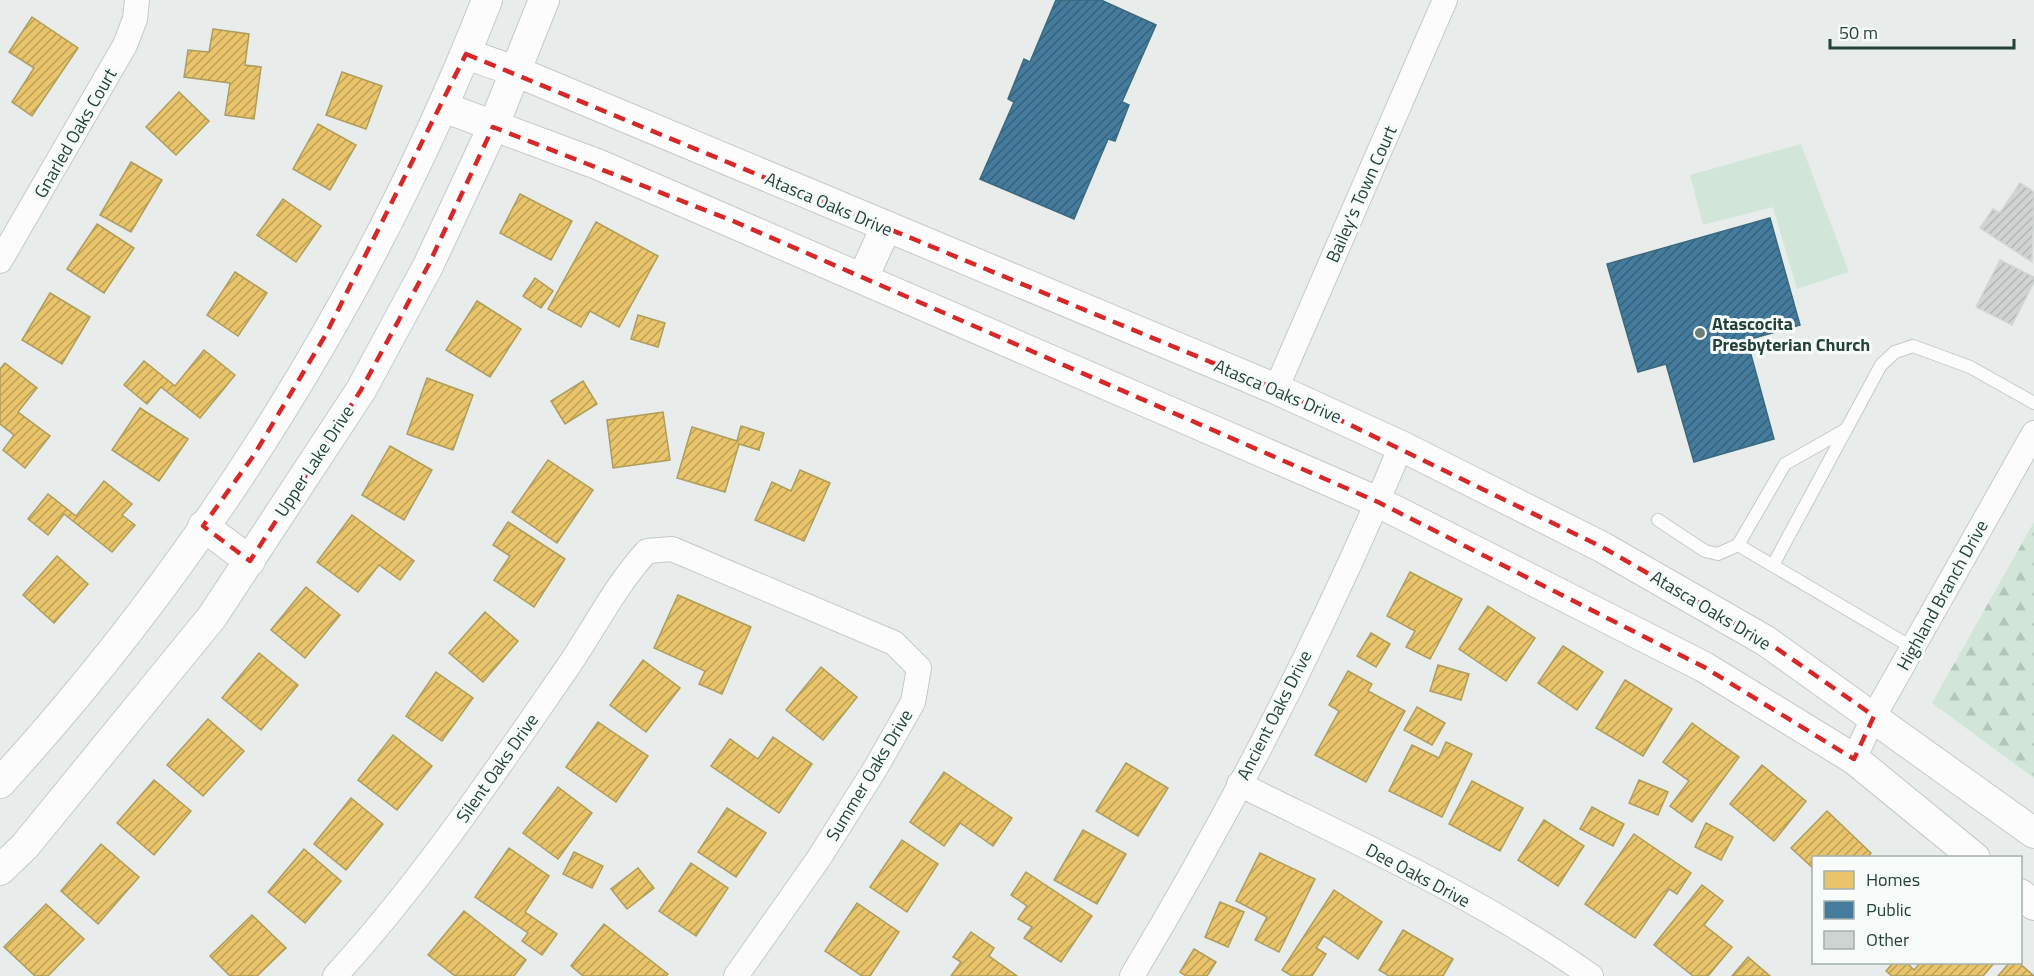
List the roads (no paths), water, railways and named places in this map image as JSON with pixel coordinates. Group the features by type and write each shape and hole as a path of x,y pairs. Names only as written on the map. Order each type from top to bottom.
{"street":[{"name":"Gnarled Oaks Court","path":"0,261 125,45 135,19 136,0"},
{"path":"0,783 81,689 254,455 325,336 443,107 487,0"},
{"name":"Upper Lake Drive","path":"0,870 24,846 212,617 361,390 428,266 493,127 544,0"},
{"name":"Bailey's Town Court","path":"1276,389 1445,0"},
{"name":"Atasca Oaks Drive","path":"466,54 515,71 1276,389 1401,446 1670,584 1766,641 1874,716 2034,833"},
{"path":"443,107 597,164 1378,502 1704,667 1854,759 1974,856"},
{"path":"863,278 886,227"},
{"name":"Highland Branch Drive","path":"1854,759 1874,716 2034,433"},
{"name":"Ancient Oaks Drive","path":"1131,976 1168,916 1239,784 1321,622 1378,502 1401,446"},
{"path":"203,526 250,561"},
{"name":"Summer Oaks Drive","path":"647,551 672,549 894,643 920,668 913,702 875,769 795,894 736,976"},
{"name":"Silent Oaks Drive","path":"335,976 367,941 446,840 582,646 624,576 647,551"},
{"name":"Dee Oaks Drive","path":"1239,784 1404,866 1494,915 1591,976"},
{"path":"2022,896 2034,905"}],"lane":[{"path":"1773,565 1881,364 1895,352 1912,346 1970,367 2034,403"},
{"path":"1658,520 1705,551 1718,554 1738,545 1785,464 1846,430"},
{"path":"1738,545 1913,648"}],"place":[{"name":"Atascocita Presbyterian Church","path":"1700,333"}]}
